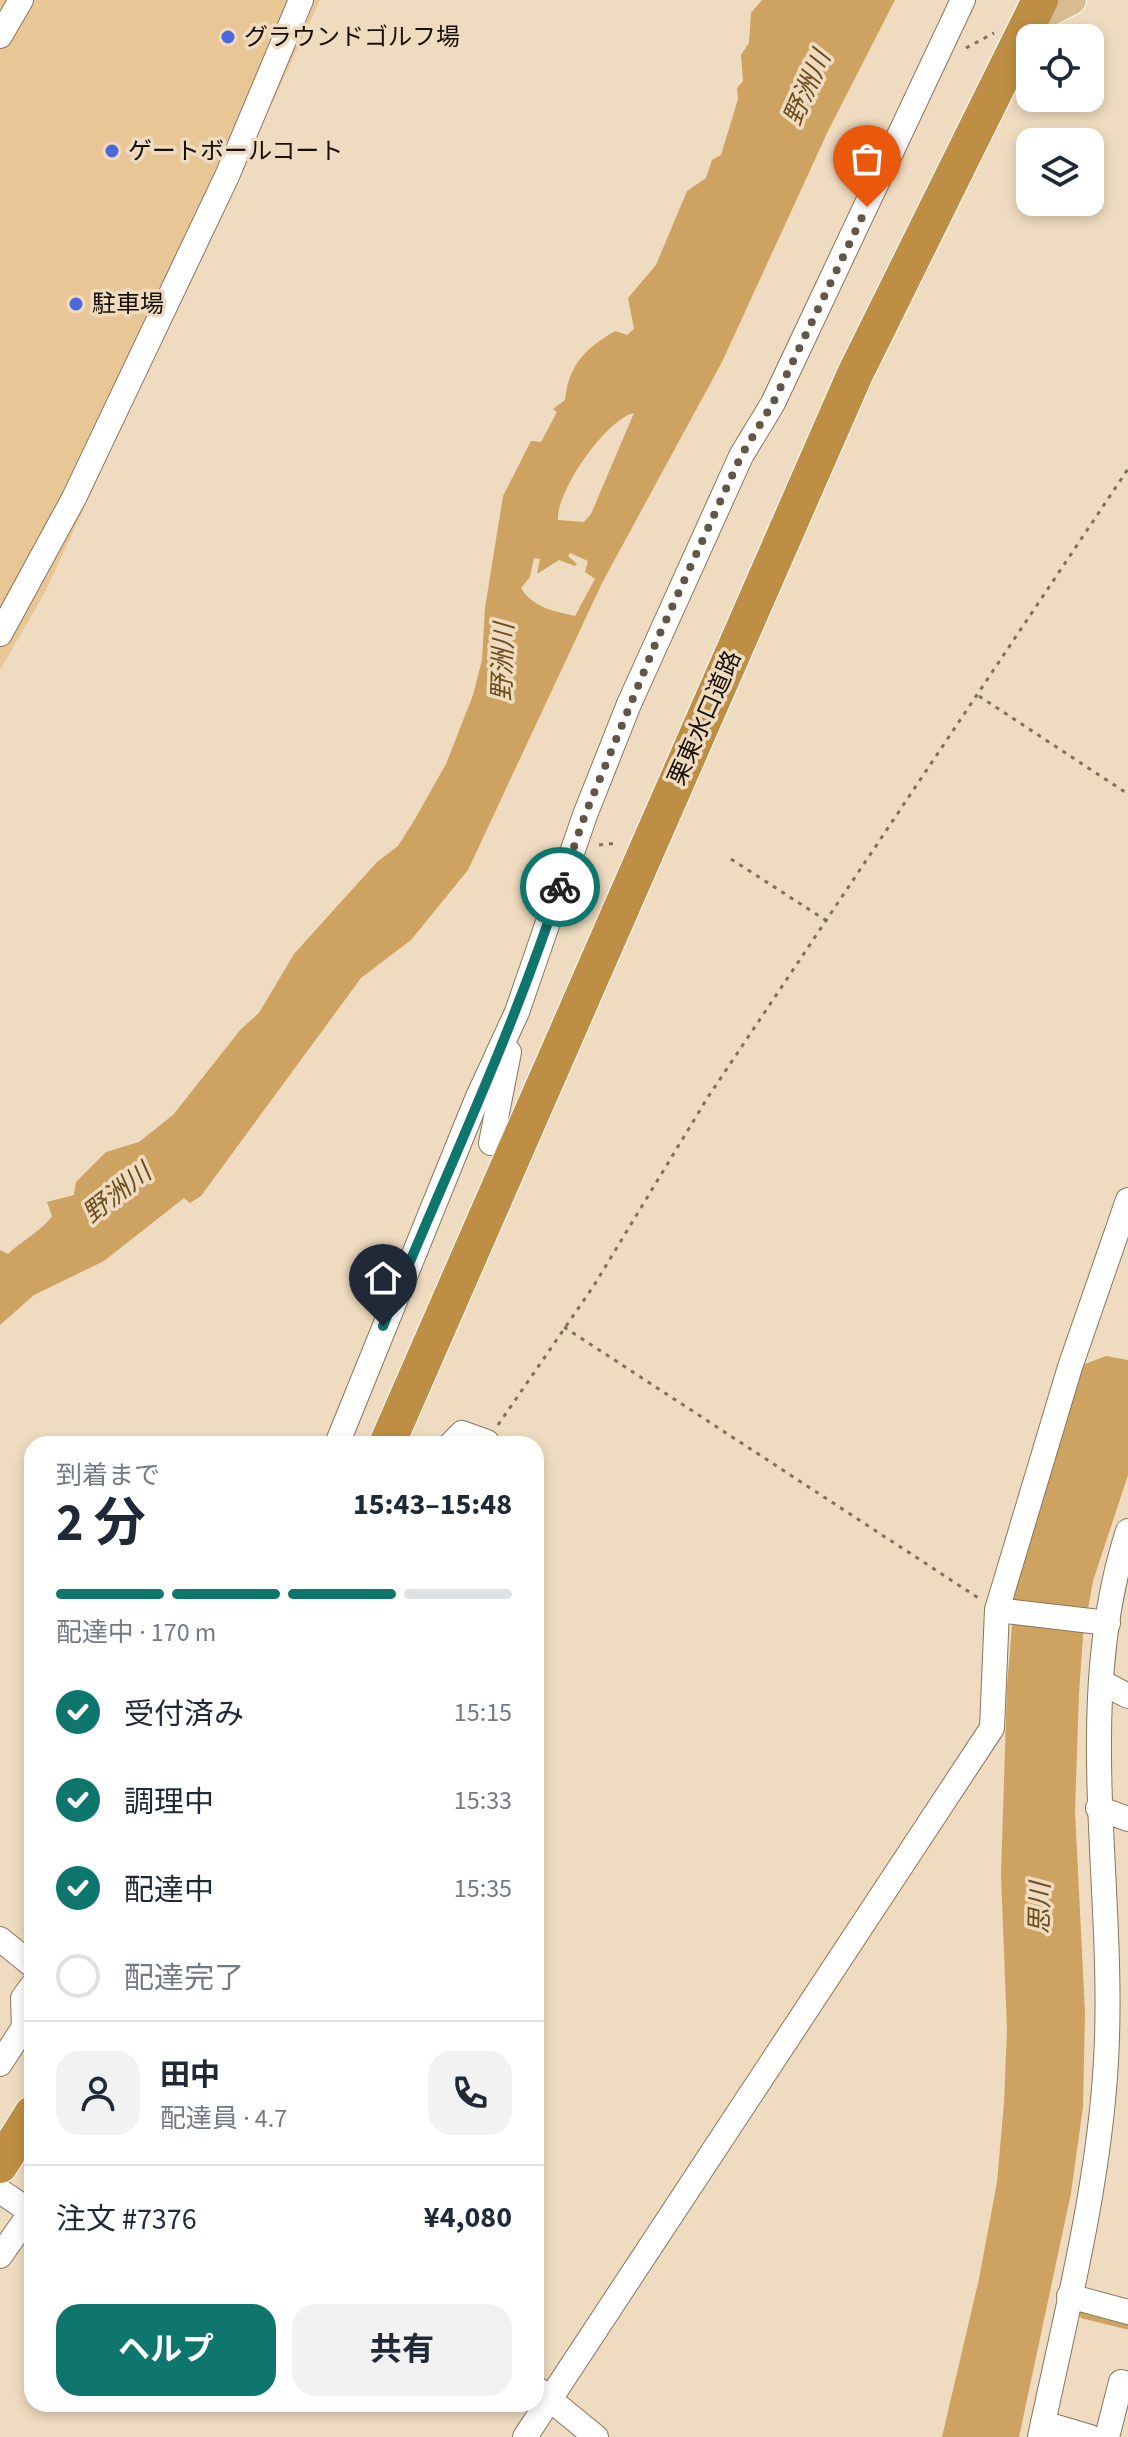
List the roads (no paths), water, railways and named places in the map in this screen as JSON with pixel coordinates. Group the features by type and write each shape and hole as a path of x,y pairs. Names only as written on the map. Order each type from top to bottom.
{"highway":[{"name":"栗東水口道路","path":"390,1436 855,374 1033,11"},
{"path":"0,2165 24,2130"}],"main road":[{"path":"1033,11 1071,0"}],"street":[{"path":"0,36 21,0"},
{"path":"0,634 74,498 227,176 301,0"},
{"path":"340,1436 477,1099 517,1012 585,815 634,691 741,456 786,377 963,0"},
{"path":"491,1143 517,1012"},
{"path":"544,2393 992,1728 1002,1611 1070,1367 1128,1200"},
{"path":"1090,2437 1042,2430 1089,2194 1106,2061 1098,1808 1101,1682 1104,1623 1121,1582 1128,1531"},
{"path":"1002,1611 1104,1623"},
{"path":"1101,1682 1128,1696"},
{"path":"1098,1808 1128,1819"},
{"path":"0,1939 24,1962"},
{"path":"0,2064 24,2027 24,1995"},
{"path":"0,2191 24,2206"},
{"path":"0,2256 24,2221"},
{"path":"1069,2296 1128,2312"},
{"path":"1107,2437 1121,2382 1128,2384"},
{"path":"544,2395 596,2437"},
{"path":"525,2437 535,2412"}],"waterway":[{"path":"1081,2311 1083,2316 1128,2327"}],"place":[{"name":"グラウンドゴルフ場","path":"228,37"},
{"name":"ゲートボールコート","path":"112,151"},
{"name":"駐車場","path":"76,304"}],"water label":[{"name":"野洲川","path":"807,88"},
{"name":"野洲川","path":"503,662"},
{"name":"野洲川","path":"117,1193"},
{"name":"思川","path":"1040,1908"}]}
